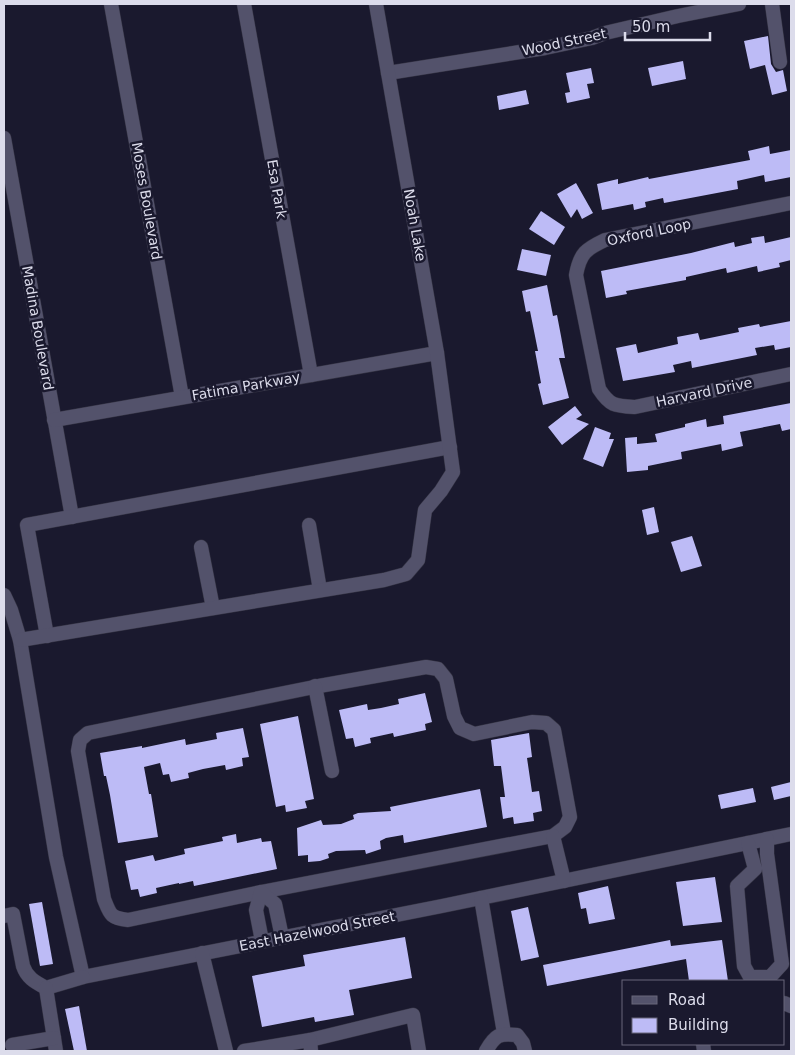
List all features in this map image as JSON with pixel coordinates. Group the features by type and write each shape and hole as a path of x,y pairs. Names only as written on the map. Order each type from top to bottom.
{"street":[{"name":"Moses Boulevard","path":"112,4 182,397"},
{"name":"Esa Park","path":"244,4 311,375"},
{"name":"Noah Lake","path":"20,640 384,580 406,574 418,560 425,510 441,491 452,472 437,353 376,4"},
{"name":"Wood Street","path":"388,73 554,46 678,16 739,4"},
{"path":"772,4 780,62"},
{"name":"Madina Boulevard","path":"4,138 72,517"},
{"name":"Oxford Loop","path":"617,406 606,400 599,389 576,274 579,260 588,248 605,240 791,203"},
{"name":"Fatima Parkway","path":"54,420 437,353"},
{"name":"Harvard Drive","path":"617,406 635,407 791,374"},
{"path":"47,636 27,525 450,447"},
{"path":"309,525 320,590"},
{"path":"201,547 213,608"},
{"path":"4,595 11,610 20,640 56,857 83,976"},
{"path":"426,667 438,669 446,679 454,716 460,728 474,734 532,722 546,723 554,730 570,817 565,827 553,836 261,892 128,920 117,919 110,914 104,899 78,752 80,740 88,733 315,686 426,667"},
{"path":"315,686 332,771"},
{"name":"East Hazelwood Street","path":"46,988 83,976 481,898 791,834"},
{"path":"553,836 564,881"},
{"path":"748,843 755,869 736,886 744,966 750,977 770,977 782,964 767,854 767,839"},
{"path":"261,892 275,904 282,937"},
{"path":"261,892 256,910 262,941"},
{"path":"481,898 504,1033"},
{"path":"4,916 13,914 26,974 31,980 46,988 55,1045 12,1044"},
{"path":"202,953 226,1051"},
{"path":"244,1051 310,1046 413,1015 419,1051"},
{"path":"486,1051 497,1036 504,1033 517,1035 523,1043 525,1051"}],"building":[{"path":"768,36 771,64 776,72 783,70 787,91 772,95 765,65 750,69 744,41"},
{"path":"683,61 686,79 652,86 648,68"},
{"path":"591,68 594,83 587,84 590,98 567,103 565,93 570,92 566,73"},
{"path":"526,90 529,104 499,110 497,96"},
{"path":"769,146 770,154 791,150 791,177 765,182 764,175 737,181 738,189 664,203 663,198 645,202 646,207 634,210 633,204 602,210 597,184 618,179 618,184 648,177 649,179 750,160 748,151"},
{"path":"576,183 593,213 582,219 577,209 571,218 557,194"},
{"path":"541,211 565,227 554,245 529,229"},
{"path":"764,236 765,243 791,237 791,260 779,263 780,267 758,272 757,266 727,273 726,268 686,277 686,280 626,291 627,294 606,298 601,271 691,253 734,242 735,247 752,243 751,238"},
{"path":"522,249 551,255 546,276 517,270"},
{"path":"547,285 553,316 557,315 565,358 559,358 569,398 543,405 538,384 541,383 535,351 538,351 530,311 526,312 522,291"},
{"path":"791,321 791,347 775,350 774,345 755,348 757,355 692,368 691,361 673,365 675,372 623,381 616,348 636,344 638,353 678,344 677,337 698,333 700,340 739,332 738,328 759,324 760,327"},
{"path":"791,403 791,429 782,431 780,424 740,432 743,446 722,451 721,444 681,452 682,459 648,466 648,470 627,472 625,438 637,437 637,444 657,442 655,434 685,427 685,424 706,419 707,427 724,424 723,416"},
{"path":"575,406 582,415 576,419 589,424 562,445 548,427"},
{"path":"595,427 611,433 609,439 614,439 603,467 583,459"},
{"path":"654,507 659,532 647,535 642,510"},
{"path":"692,536 702,566 681,572 671,542"},
{"path":"425,693 432,722 425,724 426,730 394,737 393,733 370,738 371,743 355,747 353,738 346,739 339,710 367,704 368,710 381,708 399,704 398,699"},
{"path":"298,716 314,799 305,801 307,808 286,812 285,805 276,807 260,724"},
{"path":"243,728 249,757 242,758 243,766 226,770 225,765 203,769 188,773 189,778 171,782 169,774 163,775 160,763 144,767 149,794 151,794 158,837 118,843 110,795 100,753 142,746 142,748 185,739 186,745 217,739 216,733"},
{"path":"529,733 532,757 527,758 532,792 539,791 542,811 533,813 534,821 514,824 513,817 503,819 500,797 505,797 501,766 494,766 491,740"},
{"path":"791,782 791,796 774,800 771,787"},
{"path":"753,788 756,802 721,809 718,795"},
{"path":"480,789 487,827 404,843 403,835 386,838 380,841 381,849 366,854 365,850 336,851 328,854 329,858 308,862 308,855 298,856 297,828 321,820 323,825 341,824 354,819 353,815 358,813 391,811 390,807"},
{"path":"236,834 237,843 261,838 262,842 271,841 277,869 194,886 193,881 179,883 156,888 157,893 140,897 138,889 131,890 125,861 153,855 155,861 185,854 184,849 223,841 222,837"},
{"path":"715,877 722,922 683,926 676,882"},
{"path":"608,886 615,919 589,924 586,908 581,909 578,893"},
{"path":"42,902 53,964 40,966 29,904"},
{"path":"528,907 539,957 521,961 511,911"},
{"path":"405,937 412,978 349,990 354,1015 315,1022 314,1017 262,1027 252,976 305,966 303,955"},
{"path":"670,940 671,946 722,940 728,980 689,980 686,959 547,986 543,965"},
{"path":"79,1006 87,1051 74,1051 65,1009"}]}
